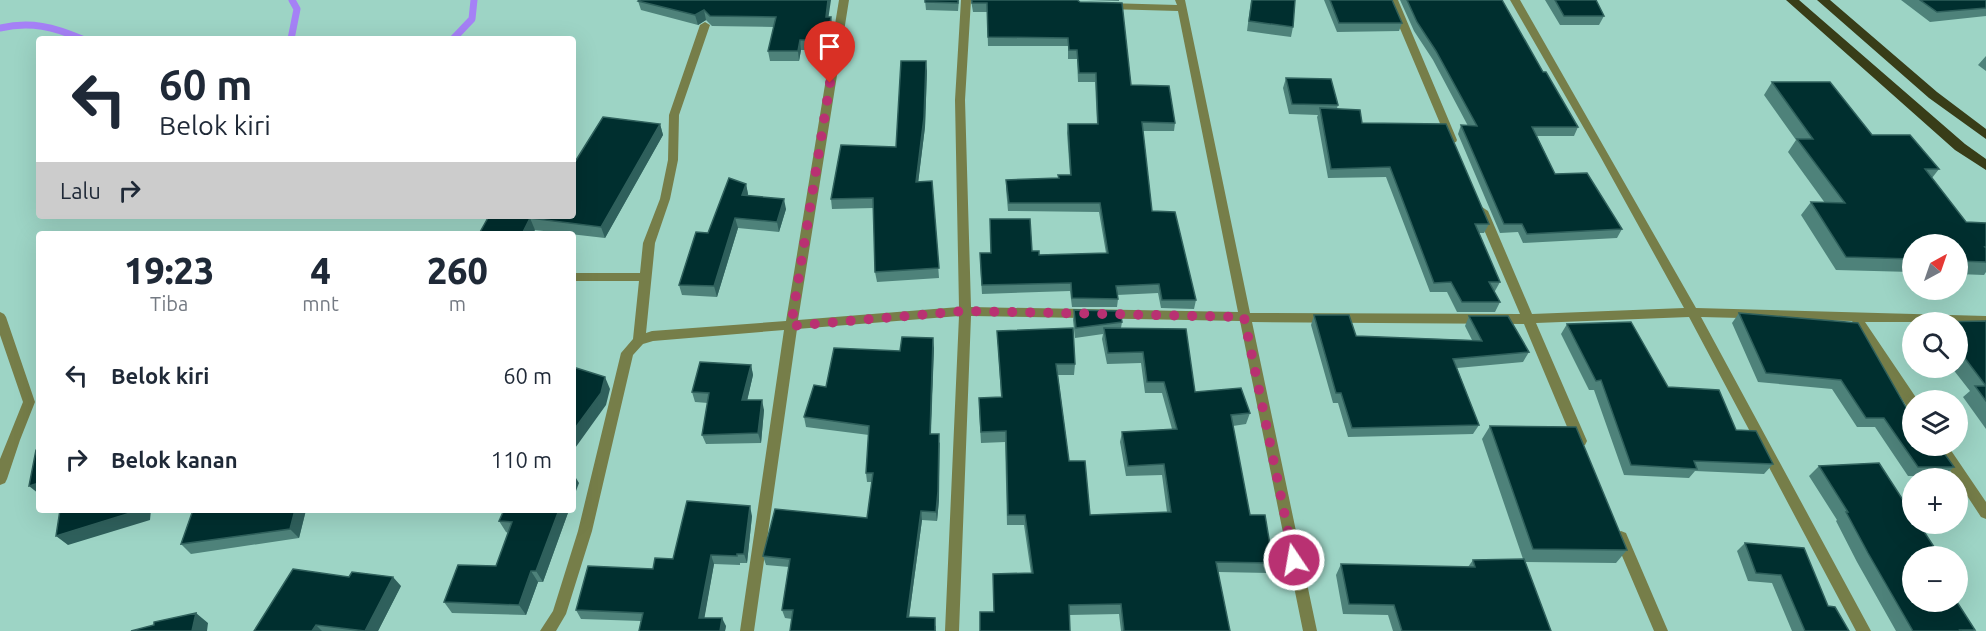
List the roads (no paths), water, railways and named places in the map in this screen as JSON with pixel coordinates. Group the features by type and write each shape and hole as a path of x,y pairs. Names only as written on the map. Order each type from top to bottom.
{"main road":[{"path":"1792,0 1960,147 1986,166"},
{"path":"1823,0 1933,95 1986,135"}],"street":[{"path":"747,631 791,326 844,0"},
{"path":"952,631 965,311 960,100 966,0"},
{"path":"1393,0 1458,155"},
{"path":"1515,0 1606,153 1695,312 1864,631"},
{"path":"1102,5 1180,4 1310,631"},
{"path":"639,341 649,243 665,199 673,160 674,115 705,25"},
{"path":"1477,199 1587,459"},
{"path":"576,277 645,277"},
{"path":"547,631 559,614 585,531 625,360 632,346 652,336 965,311 1244,317 1528,319 1695,312 1986,321"},
{"path":"0,317 29,402 12,440 0,479"},
{"path":"1856,318 1903,390"},
{"path":"1948,456 1986,513"},
{"path":"1615,523 1661,631"}],"waterway":[{"path":"292,0 297,9 292,36"},
{"path":"456,36 472,19 474,0"},
{"path":"0,28 22,25 42,26 74,36"}]}
